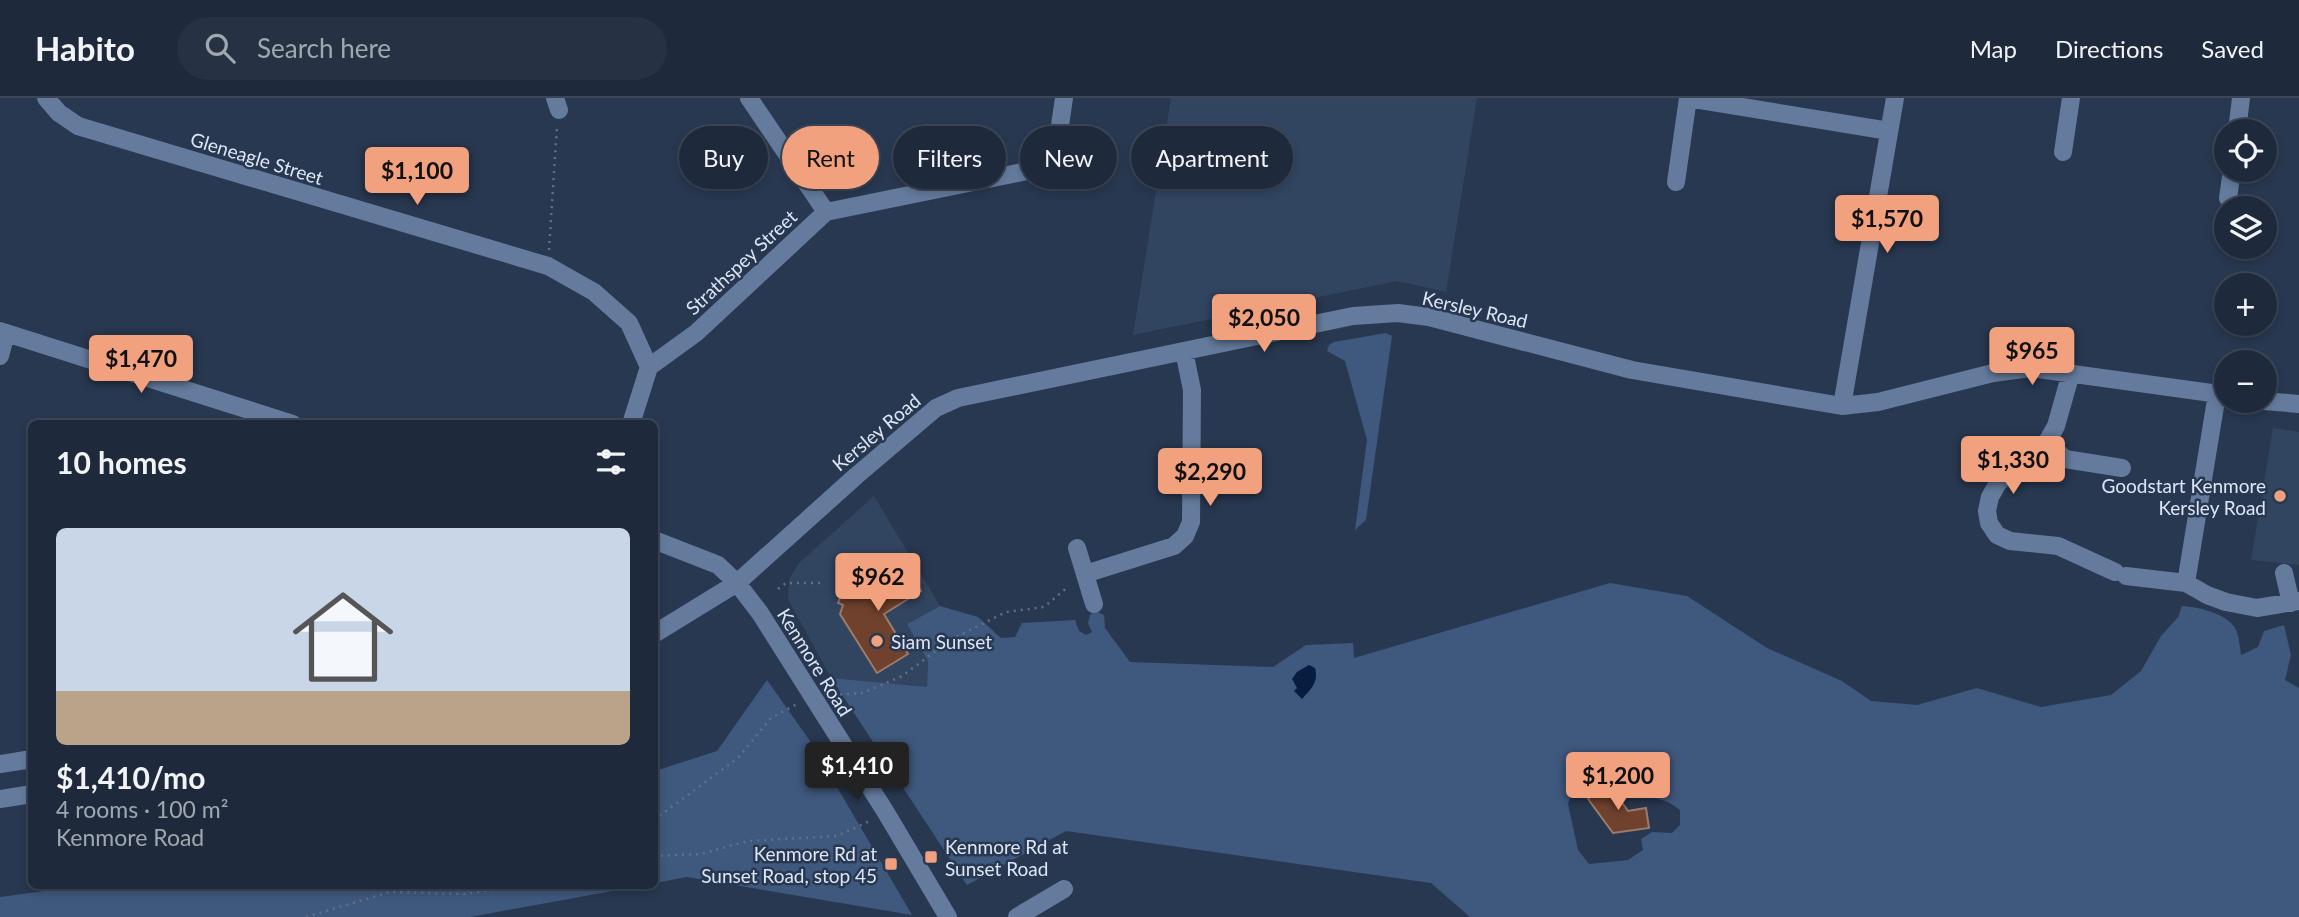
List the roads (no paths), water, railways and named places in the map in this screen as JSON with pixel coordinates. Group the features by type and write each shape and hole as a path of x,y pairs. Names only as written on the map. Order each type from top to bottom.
{"street":[{"name":"Gleneagle Street","path":"47,98 58,113 78,126 548,266 594,292 629,323 649,367"},
{"path":"750,98 826,212"},
{"name":"Strathspey Street","path":"649,367 696,333 826,212 1037,169 1056,153 1064,98"},
{"path":"1676,182 1688,98 1889,131"},
{"path":"1842,406 1895,98"},
{"path":"2063,152 2071,98"},
{"path":"2238,119 2241,98"},
{"name":"Kersley Road","path":"658,632 737,583 936,408 958,398 1353,316 1398,313 1429,317 1632,370 1842,406 1878,402 1993,373 2031,368 2214,394"},
{"path":"0,356 3,332 280,420"},
{"path":"1085,574 1174,546 1185,536 1191,522 1192,390 1184,351"},
{"path":"632,420 649,367"},
{"path":"2071,373 2056,426 2047,442 1998,483 1990,497 1987,511 1989,523 1997,535 2010,541 2058,546 2121,574 2186,583 2226,603 2257,608 2295,602 2284,573"},
{"path":"2277,402 2299,404"},
{"path":"2186,583 2218,413"},
{"path":"2047,442 2065,459 2122,468"},
{"name":"Kenmore Road","path":"658,542 709,561 737,583 885,811 948,917"},
{"path":"1077,548 1094,604"},
{"path":"0,764 28,760"},
{"path":"0,799 28,795"},
{"path":"1028,915 1064,889"}],"place":[{"name":"Goodstart Kenmore Kersley Road","path":"2280,496"},
{"name":"Siam Sunset","path":"877,641"},
{"name":"Kenmore Rd at Sunset Road","path":"931,857"},
{"name":"Kenmore Rd at Sunset Road, stop 45","path":"891,864"}]}
